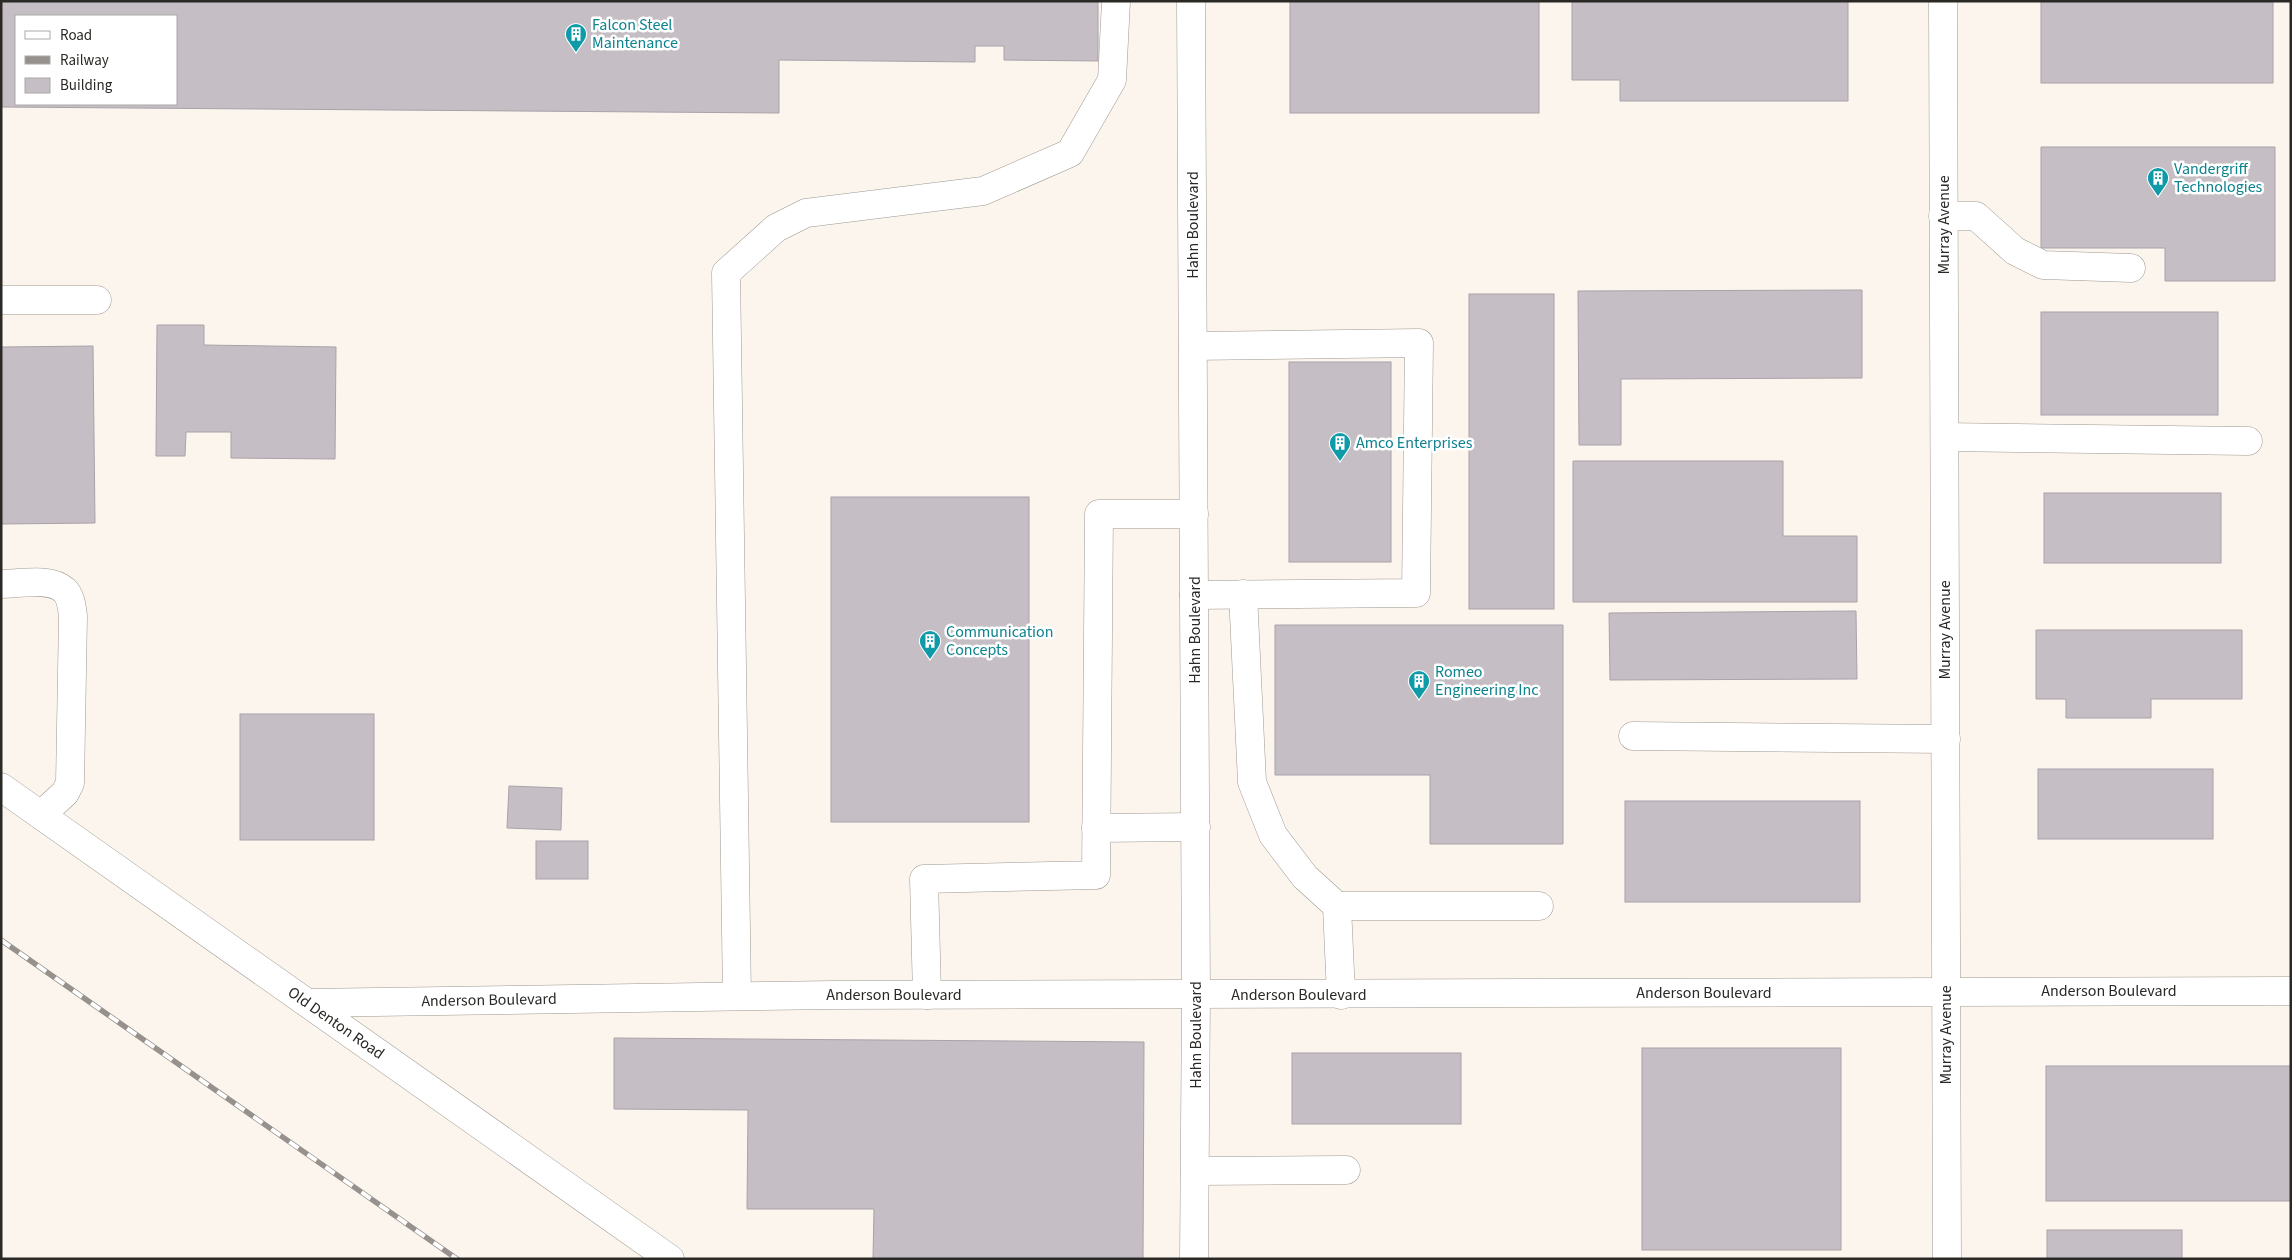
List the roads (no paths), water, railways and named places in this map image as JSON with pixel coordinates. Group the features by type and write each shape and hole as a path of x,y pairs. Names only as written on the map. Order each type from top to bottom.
{"street":[{"path":"737,996 726,273 776,228 806,213 983,192 1070,153 1112,80 1116,1"},
{"name":"Hahn Boulevard","path":"1191,1 1196,827 1194,1259"},
{"name":"Murray Avenue","path":"1943,1 1947,1259"},
{"path":"1943,216 1976,216 2015,251 2043,265 2130,268"},
{"path":"1,300 97,300"},
{"path":"1193,346 1419,343 1416,593 1194,595"},
{"path":"1945,437 2248,441"},
{"path":"926,994 924,879 1096,875 1099,514 1194,514"},
{"path":"1,584 50,583 64,590 71,603 73,616 70,783 65,793 41,815"},
{"path":"1243,594 1252,782 1273,835 1305,877 1337,906 1539,906"},
{"path":"1633,736 1946,739"},
{"name":"Old Denton Road","path":"1,787 670,1259"},
{"path":"1096,828 1196,827"},
{"path":"1337,906 1341,994"},
{"name":"Anderson Boulevard","path":"308,1003 926,994 1196,995 2291,991"},
{"path":"1195,1171 1346,1170"}],"railway":[{"path":"1,940 457,1259"}],"place":[{"name":"Falcon Steel Maintenance","path":"576,53"},
{"name":"Vandergriff Technologies","path":"2158,197"},
{"name":"Amco Enterprises","path":"1340,462"},
{"name":"Communication Concepts","path":"930,660"},
{"name":"Romeo Engineering Inc","path":"1419,700"}]}
